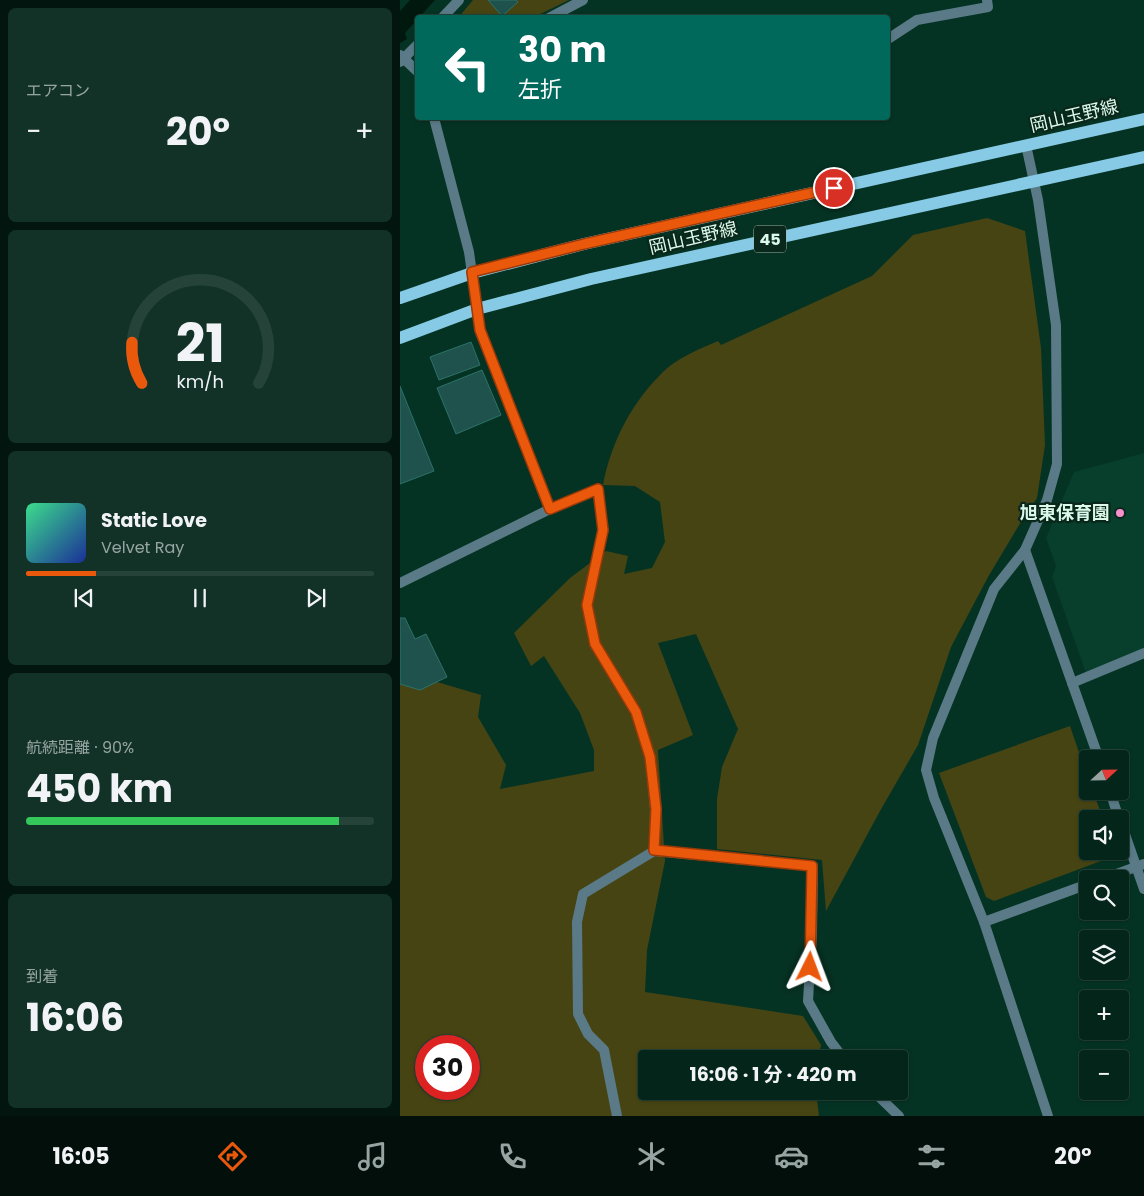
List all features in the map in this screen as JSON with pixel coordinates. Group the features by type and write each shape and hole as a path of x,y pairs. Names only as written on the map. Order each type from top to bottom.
{"main road":[{"name":"岡山玉野線","path":"400,298 472,272 593,242 1144,118"},
{"name":"岡山玉野線","path":"400,338 477,309 591,279 1034,180 1141,159"}],"street":[{"path":"445,15 459,0"},
{"path":"556,15 583,0"},
{"path":"890,38 917,20 988,7 986,0"},
{"path":"415,47 401,59 415,70"},
{"path":"435,120 470,252 480,330 550,509"},
{"path":"1026,145 1034,180 1056,325 1057,464 1046,500 1025,550 994,589 933,738 926,770 934,798 984,922 1048,1116"},
{"path":"400,583 550,509 598,489 603,530 587,605 595,644 636,712 650,757 656,809 654,850"},
{"path":"1025,550 1096,750"},
{"path":"1072,683 1144,653"},
{"path":"1129,840 1140,865 1144,889"},
{"path":"617,1116 604,1050 588,1034 578,1014 577,922 584,894 654,850 812,866 812,933 808,1001 837,1050"},
{"path":"1127,870 1140,865"},
{"path":"984,922 1079,887"},
{"path":"882,1100 899,1116"}],"shaded area":[{"path":"410,0 435,0 421,15 415,15 415,22 405,33 407,39 400,43 400,11"},
{"path":"473,0 569,0 538,15 460,15"},
{"path":"987,218 1025,231 1041,348 1045,445 1037,498 988,577 951,647 918,745 826,911 822,860 717,849 717,799 722,767 738,729 696,634 658,643 693,735 658,750 665,861 647,950 645,992 803,1016 821,1045 820,1050 638,1050 638,1100 817,1100 819,1116 400,1116 400,671 481,695 478,717 506,765 500,789 594,771 594,750 580,713 544,656 531,666 514,633 570,578 606,551 628,556 624,574 652,568 665,542 660,502 635,486 603,485 611,453 624,424 642,396 664,371 676,362 718,341 721,345 872,276 913,235"},
{"path":"1144,453 1144,648 1086,673 1052,577 1056,566 1046,538 1074,472"},
{"path":"1070,726 1079,752 1079,800 1096,800 1100,810 1079,810 1079,860 1104,860 994,901 986,897 939,773"}],"building":[{"path":"488,0 516,0 518,2 503,15"},
{"path":"471,342 480,365 439,380 430,357"},
{"path":"482,370 501,415 456,434 437,388"},
{"path":"400,386 434,471 400,484"},
{"path":"400,618 405,618 415,639 426,634 447,677 420,690 400,684"}],"place":[{"name":"旭東保育園","path":"1120,513"}],"route":[{"path":"810,967 812,866 654,850 656,809 650,757 636,712 595,644 587,605 603,530 598,489 550,509 480,330 472,272 584,244 834,188"}]}
